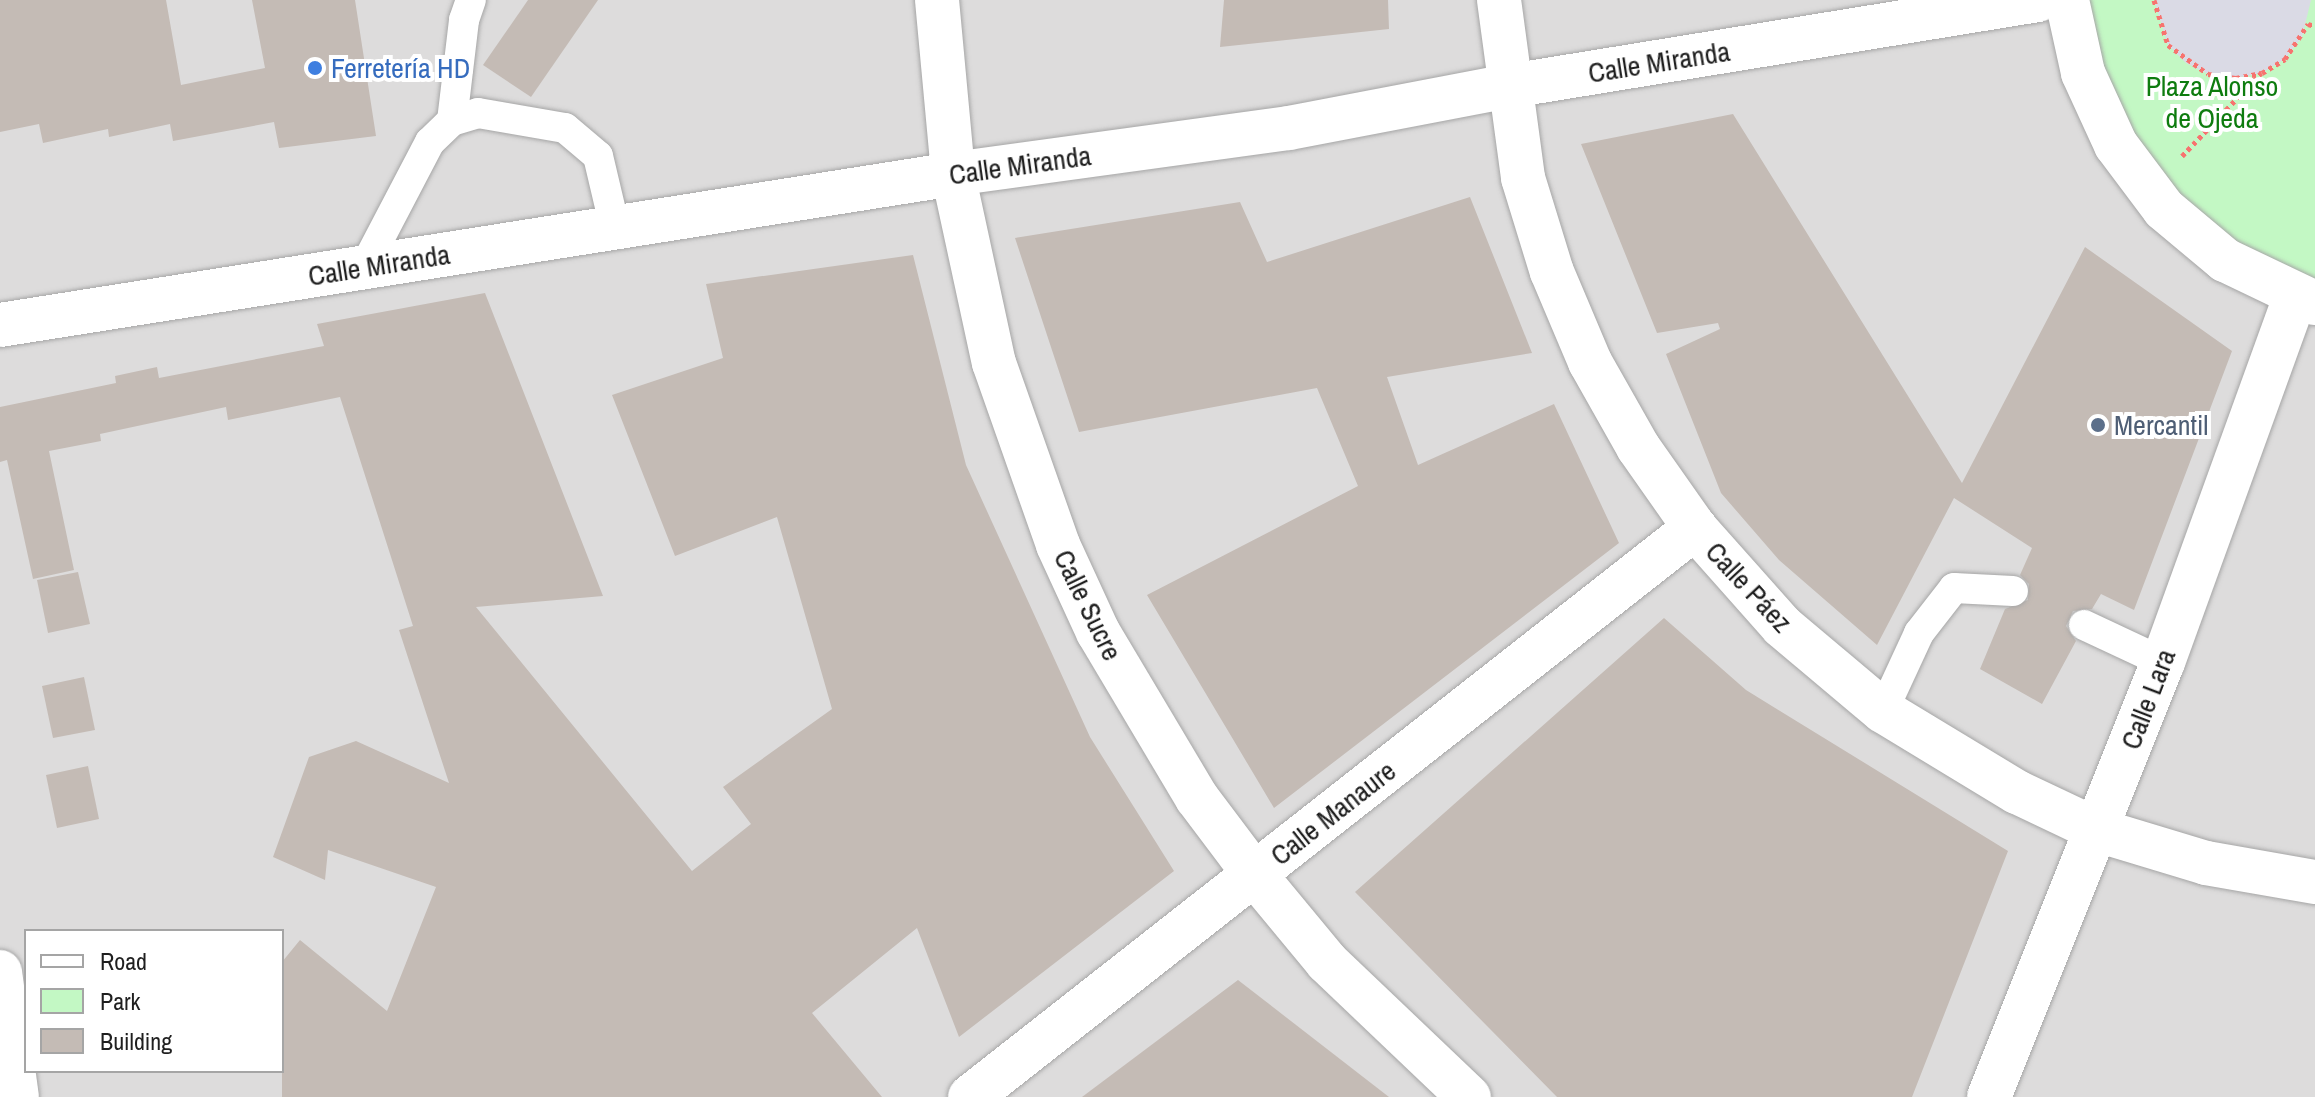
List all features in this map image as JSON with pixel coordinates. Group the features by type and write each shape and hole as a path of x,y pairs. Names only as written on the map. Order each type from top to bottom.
{"street":[{"name":"Calle Sucre","path":"937,0 953,174 994,363 1058,545 1145,716 1255,875 1327,962 1469,1097"},
{"name":"Calle Páez","path":"1499,0 1523,178 1552,272 1590,362 1638,447 1695,528 1782,626 1883,711 1949,754 2097,830 2206,863 2315,882"},
{"name":"Calle Miranda","path":"0,325 953,174 1289,128 1510,86 2038,0"},
{"path":"2067,0 2083,73 2116,145 2164,209 2225,260 2305,300"},
{"name":"Calle Lara","path":"1989,1097 2305,300"},
{"name":"Calle Manaure","path":"970,1097 1695,528"},
{"path":"0,972 17,1097"}],"lane":[{"path":"452,121 464,20 471,0"},
{"path":"364,268 430,142 452,121 478,113 565,128 598,156 615,228"},
{"path":"1883,711 1919,633 1954,588 2013,591"},
{"path":"2084,625 2163,662"}],"path":[{"path":"2154,0 2168,45 2186,63 2208,74 2236,78 2262,73"},
{"path":"2150,190 2262,73 2285,59 2308,24 2315,26"}],"shaded area":[{"path":"0,0 2315,0 2315,1097 0,1097"},
{"path":"2154,0 2311,0 2302,37 2285,59 2262,73 2236,78 2208,74 2186,63 2168,45"}],"green space":[{"name":"Plaza Alonso de Ojeda","path":"2067,0 2315,0 2315,303 2164,209"}],"building":[{"path":"0,0 166,0 181,85 265,68 252,0 355,0 376,136 279,148 274,122 173,141 170,124 109,137 108,129 43,143 39,124 0,132"},
{"path":"528,0 598,0 531,97 483,65"},
{"path":"1224,0 1388,0 1389,29 1220,47"},
{"path":"1733,114 1962,483 2085,247 2232,351 2134,610 2101,594 2092,609 2073,611 2066,626 2076,641 2042,704 1980,669 2005,609 2028,600 2029,584 2020,575 2032,548 1954,498 1877,645 1779,560 1721,493 1666,354 1720,329 1718,323 1657,333 1581,144"},
{"path":"1470,197 1532,353 1387,377 1418,465 1554,404 1619,543 1274,808 1147,595 1358,486 1317,388 1079,432 1015,238 1240,202 1267,262"},
{"path":"913,255 966,465 1090,737 1174,871 959,1037 917,928 812,1013 882,1097 282,1097 284,960 300,940 387,1011 436,887 328,850 325,880 273,857 309,757 356,741 449,783 399,630 413,626 340,397 228,420 226,407 100,434 101,441 49,451 74,570 33,579 7,460 0,462 0,407 116,383 115,376 157,367 159,378 324,346 317,324 485,293 603,596 476,607 692,871 751,824 723,787 832,709 777,517 675,556 612,395 723,358 706,284"},
{"path":"78,572 90,624 48,633 37,580"},
{"path":"1664,618 1746,690 2008,851 1912,1097 1557,1097 1355,892"},
{"path":"84,677 95,730 53,738 42,686"},
{"path":"88,766 99,819 57,828 46,775"},
{"path":"1238,980 1389,1097 1082,1097"}],"place":[{"name":"Ferretería HD","path":"315,68"},
{"name":"Mercantil","path":"2098,425"}]}
